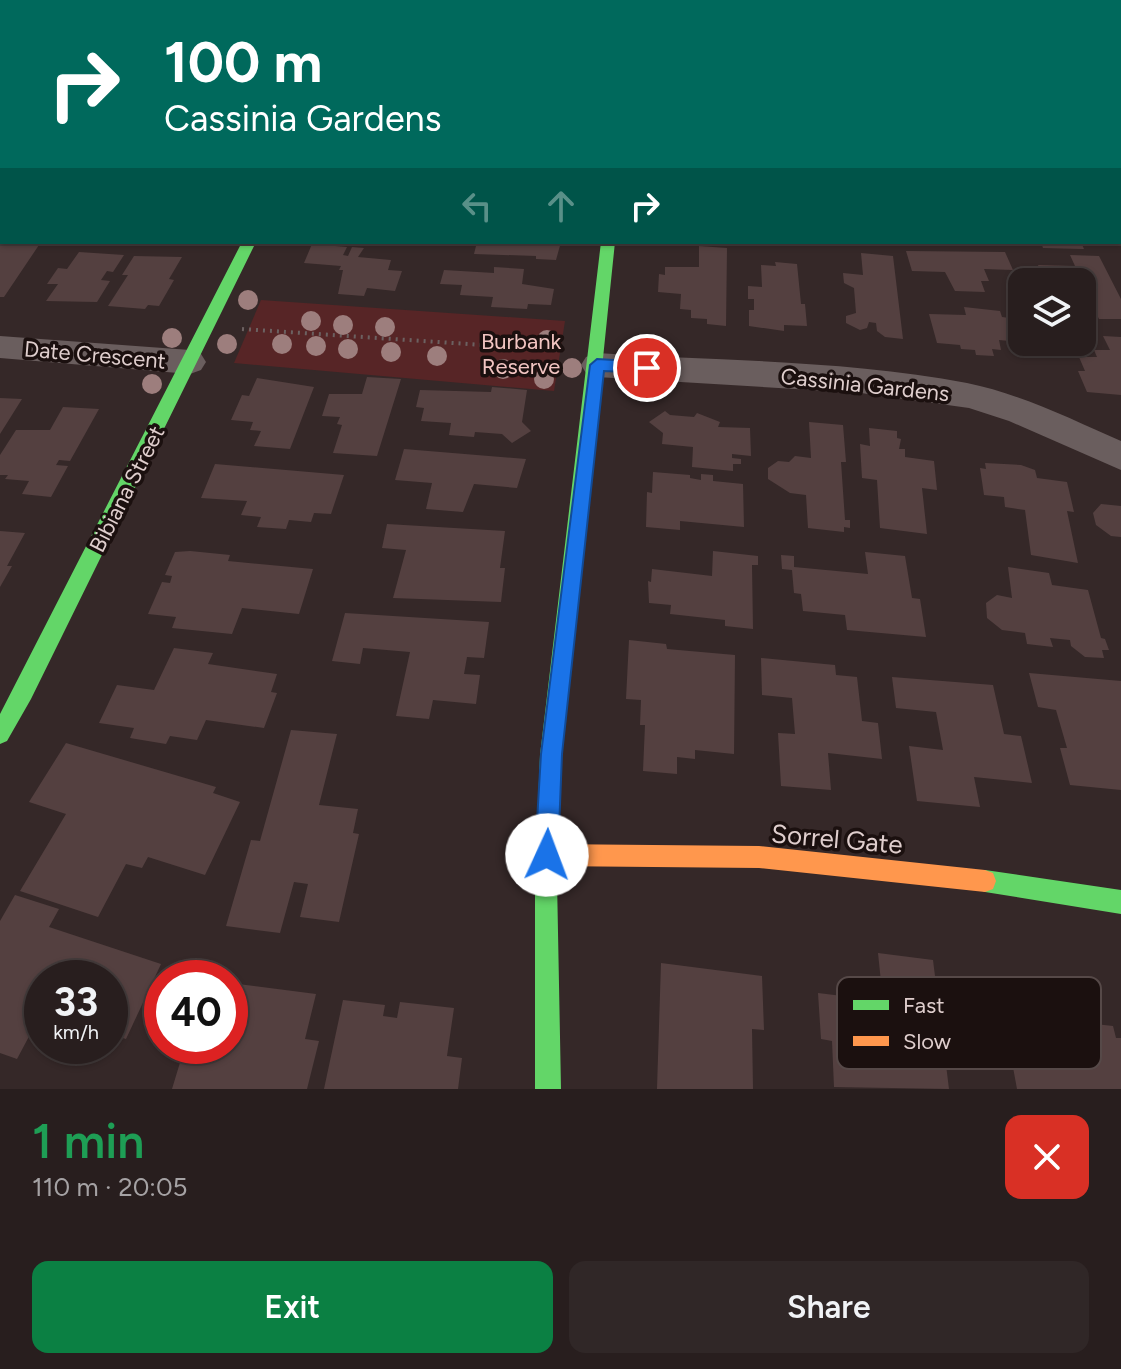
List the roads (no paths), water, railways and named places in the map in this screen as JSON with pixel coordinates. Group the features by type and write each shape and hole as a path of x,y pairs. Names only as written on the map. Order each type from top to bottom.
{"street":[{"name":"Bibiana Street","path":"0,734 248,244"},
{"path":"548,1089 543,925 553,739 597,365 608,244"},
{"name":"Date Crescent","path":"0,347 190,362"},
{"name":"Cassinia Gardens","path":"597,365 861,381 969,396 1021,412 1121,456"},
{"name":"Sorrel Gate","path":"547,855 759,857 947,875 1121,902"}],"park label":[{"name":"Burbank Reserve","path":"521,354"}]}
